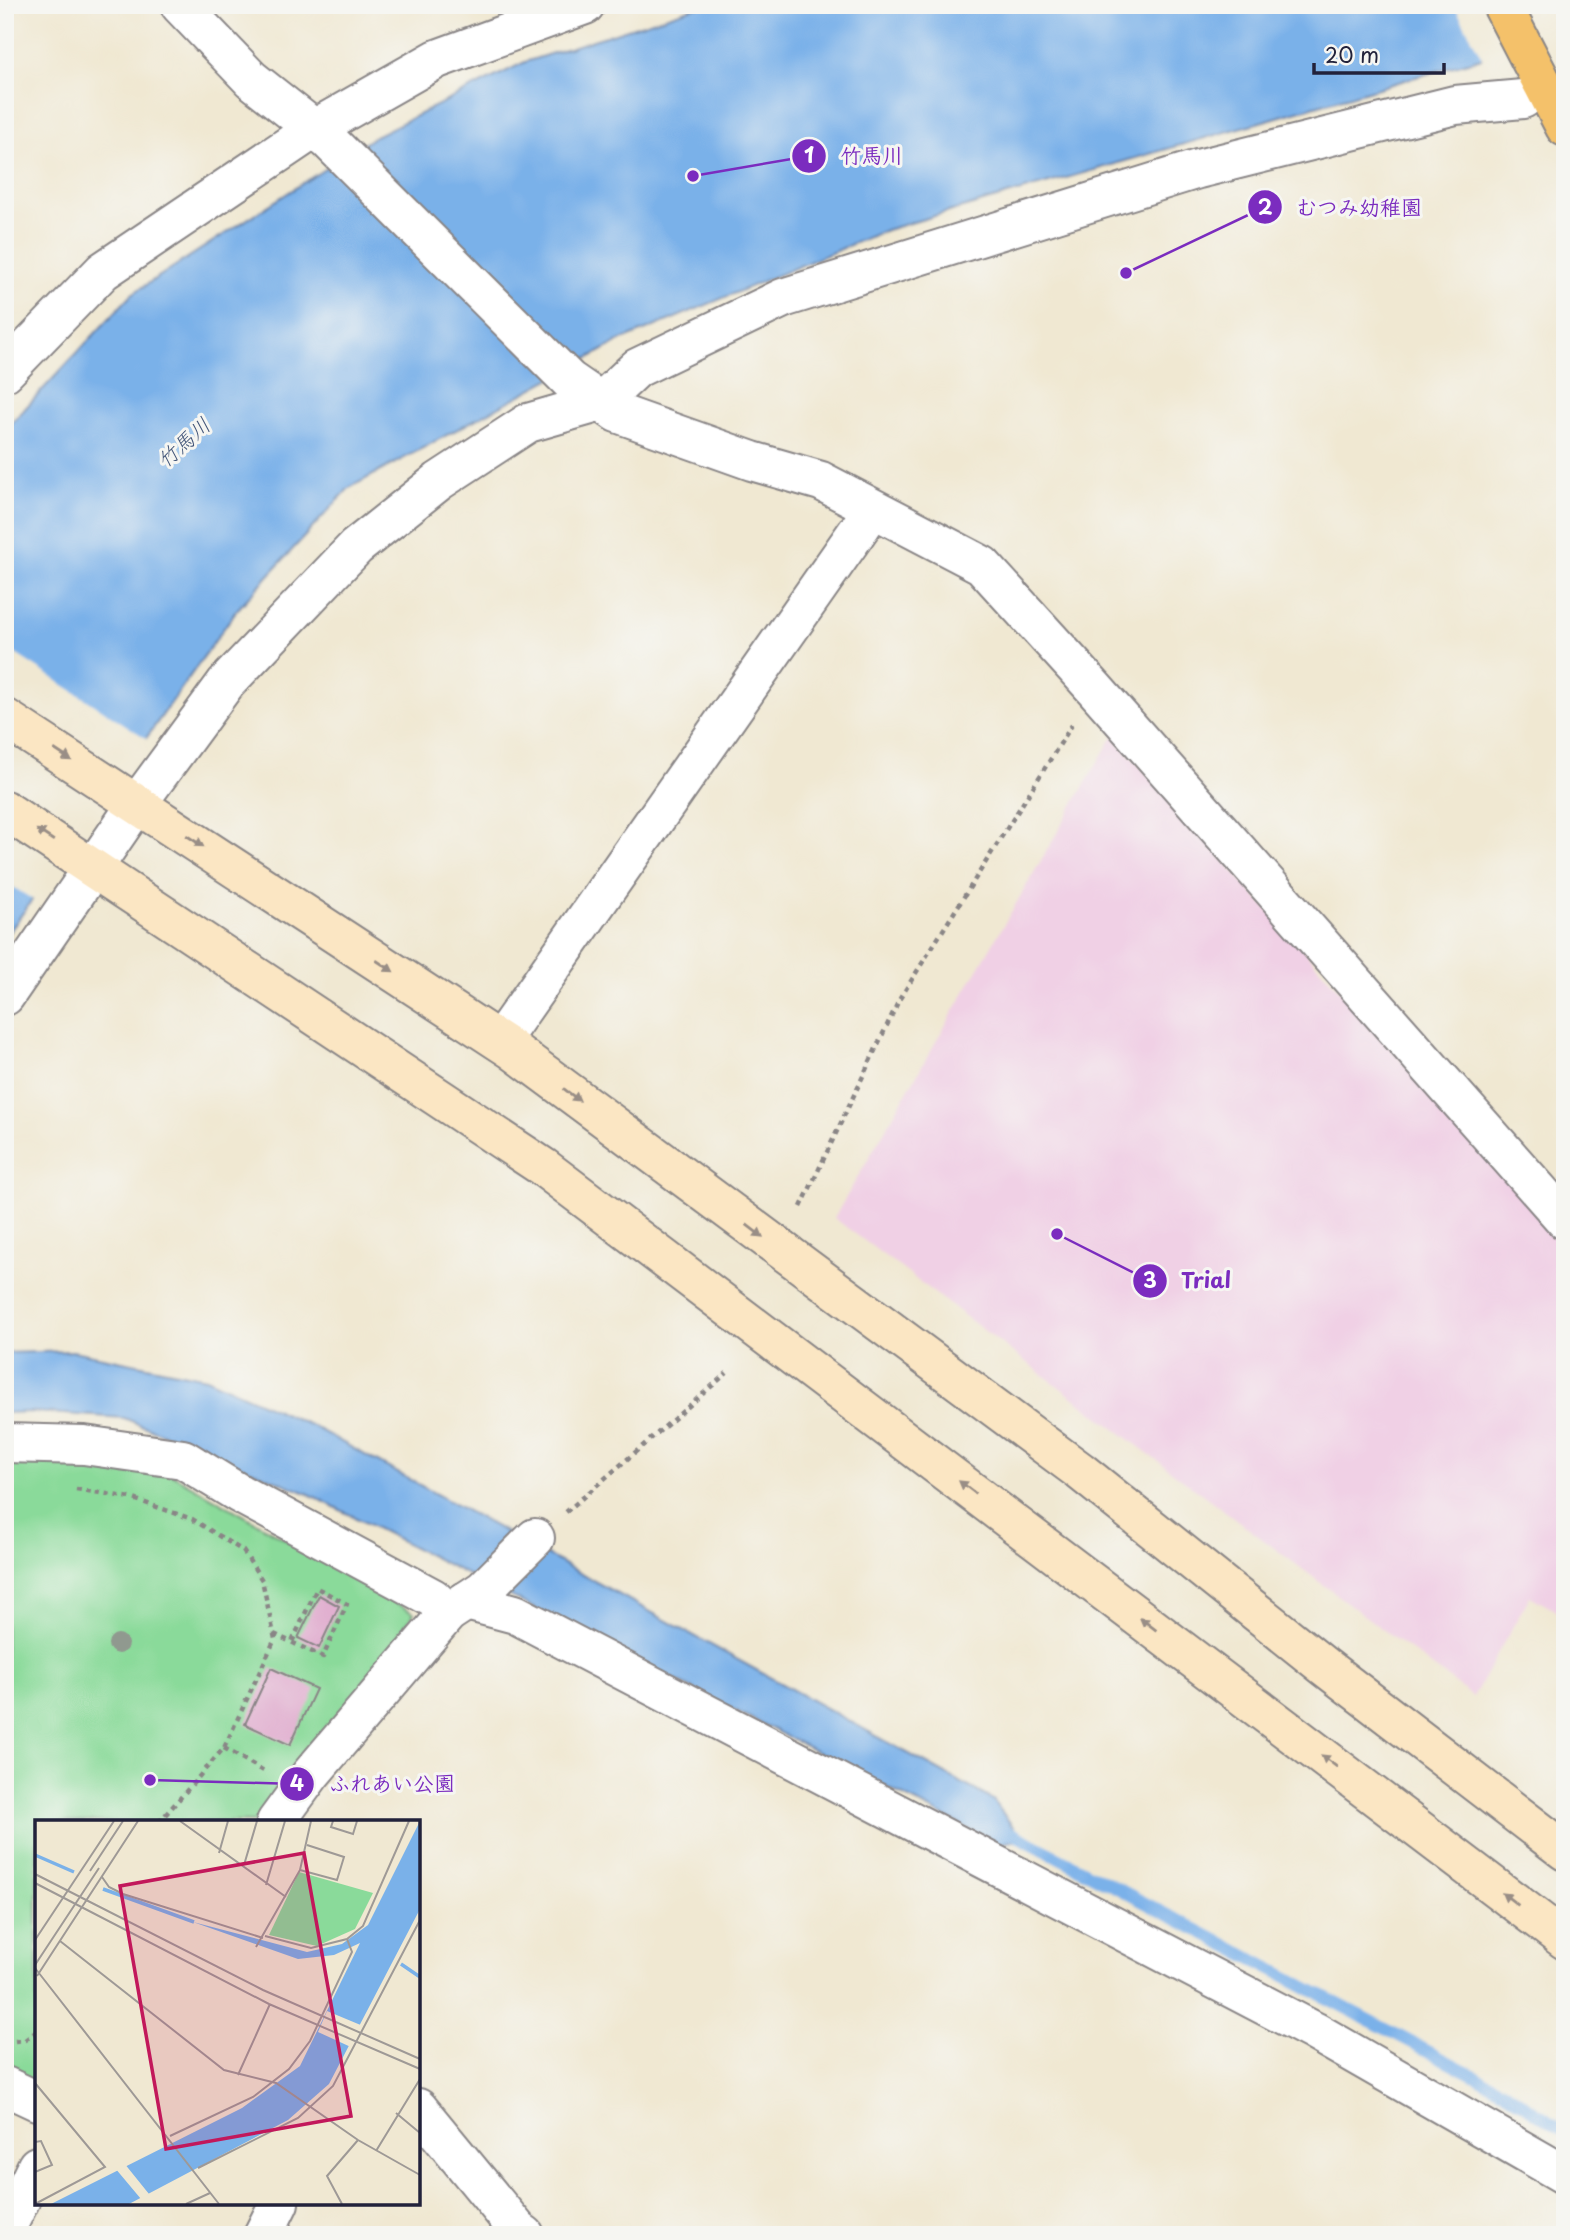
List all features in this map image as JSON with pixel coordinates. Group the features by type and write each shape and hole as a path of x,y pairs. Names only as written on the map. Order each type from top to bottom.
{"main road":[{"path":"1502,5 1565,127"}],"street":[{"path":"180,5 251,79 321,134 569,380 617,413 752,461 821,481 982,565 1565,1220"},
{"path":"5,372 103,271 437,59 585,5"},
{"path":"5,996 132,800 226,683 356,547 439,481 528,423 601,402 637,368 783,298 1198,169 1455,105 1523,99"},
{"path":"500,1041 873,509"},
{"path":"5,718 500,1041 1080,1471 1358,1692 1565,1851"},
{"path":"5,810 543,1167 1565,1940"},
{"path":"5,1443 84,1445 183,1460 240,1494 433,1598 466,1601 514,1614 1314,2031 1565,2175"},
{"path":"277,1820 311,1774 466,1601 535,1538"},
{"path":"5,2086 35,2100"},
{"path":"420,2110 519,2233"},
{"path":"5,2231 35,2170"},
{"path":"263,2235 278,2205"}],"path":[{"path":"801,1207 899,1000 1094,688"},
{"path":"535,1538 727,1373"},
{"path":"68,1488 131,1498 192,1519 243,1551 262,1580 275,1639 224,1748 161,1820"},
{"path":"274,1633 292,1642 323,1657 347,1604 317,1588 292,1642"},
{"path":"5,1960 8,1961 5,1966"},
{"path":"5,2042 24,2040 35,2032"}],"shaded area":[{"path":"1113,736 1565,1244 1565,1616 1530,1596 1473,1697 834,1218"}],"green space":[{"path":"5,1455 168,1472 414,1613 266,1820 35,1820 35,2087 5,2073"}],"water":[{"path":"702,5 1565,5 1565,34 886,230 620,341 349,488 236,611 5,938 5,430 132,294 377,135 525,62"},
{"path":"73,1351 206,1378 314,1427 993,1800 1022,1839 998,1844 309,1494 124,1418 34,1412 5,1413 5,1353"}],"pier":[{"path":"1454,5 1553,5 1565,27 1565,38 1484,61"},
{"path":"5,647 149,740 35,901 5,882"}],"building":[{"path":"319,1595 339,1606 319,1648 298,1638"},
{"path":"271,1668 316,1689 290,1745 245,1724"}],"waterway":[{"path":"1008,1831 1504,2091 1565,2132"}],"place":[{"name":"竹馬川","path":"693,176"},
{"name":"むつみ幼稚園","path":"1126,273"},
{"name":"Trial","path":"1057,1234"},
{"name":"ふれあい公園","path":"150,1780"}]}
